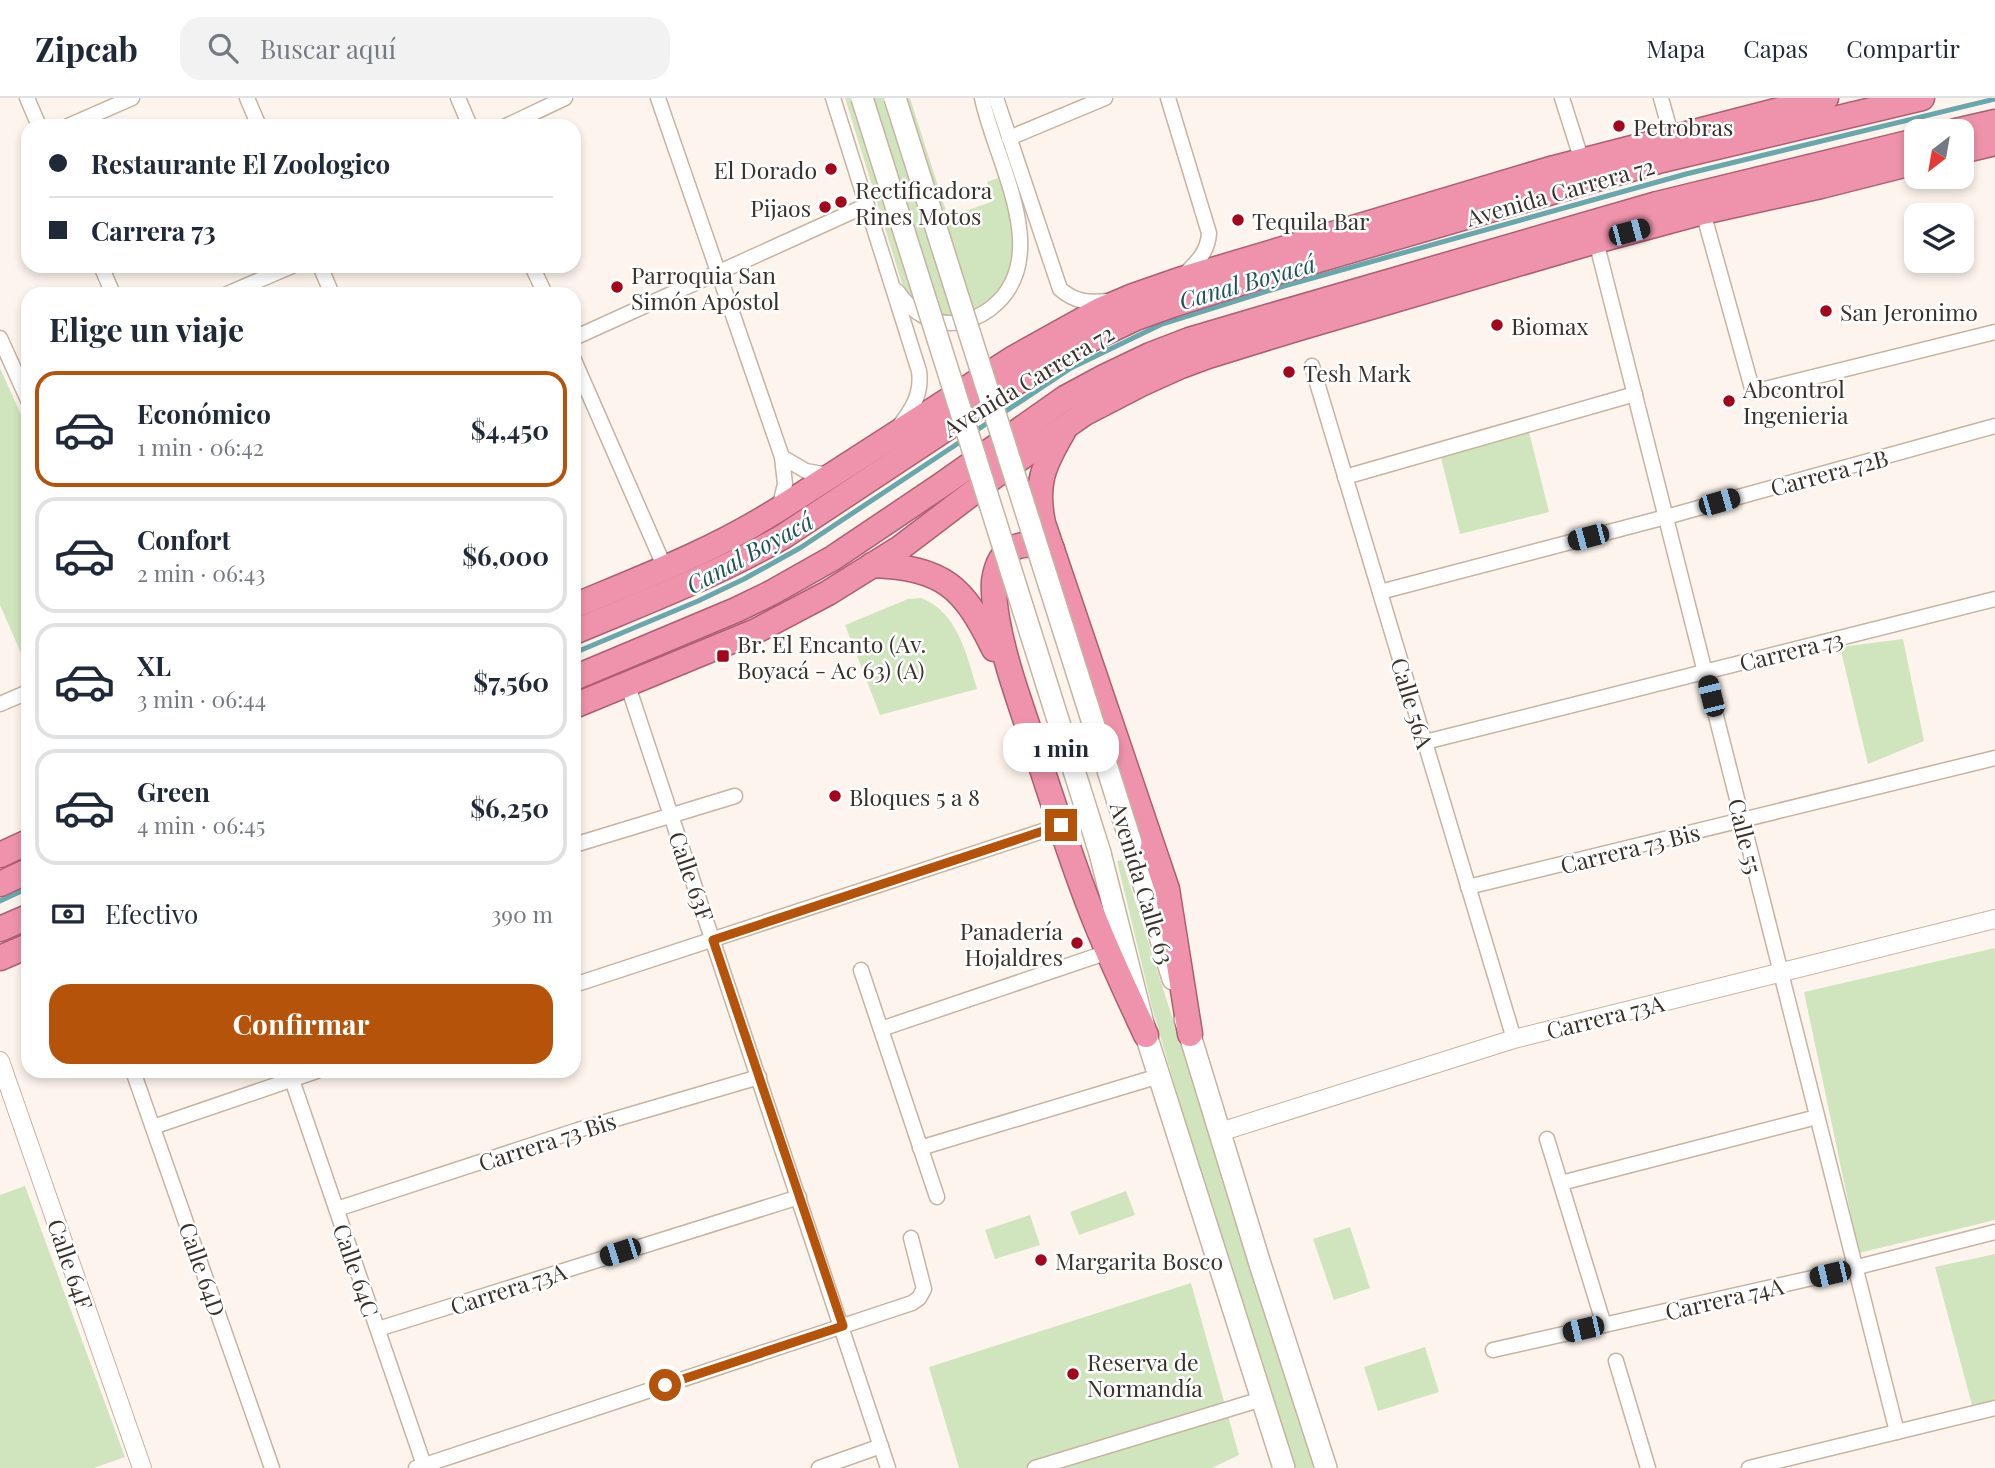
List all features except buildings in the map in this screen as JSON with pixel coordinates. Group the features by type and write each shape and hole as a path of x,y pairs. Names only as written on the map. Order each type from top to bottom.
{"highway":[{"name":"Avenida Carrera 72","path":"581,603 665,568 742,531 1012,359 1122,300 1179,280 1393,216 1581,161 1672,138 1770,105 1826,98"},
{"name":"Avenida Carrera 72","path":"581,629 724,569 757,552 1054,359 1105,332 1172,304 1662,160 1923,98"},
{"path":"1974,131 1995,122"},
{"path":"1974,139 1995,143"},
{"name":"Avenida Carrera 72","path":"581,675 771,593 843,551 1065,398 1126,366 1189,341 1657,204 1904,144"},
{"path":"581,703 756,631 828,593 900,548 992,478 1097,406 1199,359 1596,241 1703,212 1904,165"},
{"path":"1657,204 1703,212"},
{"path":"1393,216 1450,223"},
{"path":"1473,277 1489,252"},
{"path":"1390,281 1414,294"},
{"path":"1012,359 1054,359 1080,321"},
{"path":"1068,425 1042,473 1040,488 1043,523 1167,889 1189,1034"},
{"path":"1052,549 1024,543 1013,547 999,565 995,577 994,602 1003,651 1090,909 1146,1035"},
{"path":"872,565 902,566 922,571 953,587 965,598 979,618 1015,690"},
{"path":"0,855 21,845"},
{"path":"0,884 21,874"},
{"path":"0,929 21,920"},
{"path":"0,958 21,949"}],"main road":[{"name":"Avenida Calle 63","path":"862,98 1100,853 1146,1035 1284,1468"},
{"name":"Avenida Calle 63","path":"895,98 1326,1468"}],"street":[{"path":"27,98 36,119"},
{"path":"84,119 132,98"},
{"path":"247,98 256,119"},
{"path":"458,98 467,119"},
{"path":"521,119 565,98"},
{"path":"658,98 782,457 785,484 779,509"},
{"path":"834,98 919,371 921,384 915,402 893,435"},
{"path":"892,285 903,300 924,317 939,323 955,323 969,320 994,306 1006,295 1014,279 1021,247 1019,225 982,98"},
{"path":"996,98 1060,289 1078,301 1122,300"},
{"path":"1009,138 1105,98"},
{"path":"1168,98 1209,233 1208,244 1201,258 1179,280"},
{"path":"1562,98 1581,161"},
{"path":"1661,98 1672,138"},
{"path":"581,335 867,205"},
{"path":"1703,212 1754,393 1995,332"},
{"name":"Calle 55","path":"1596,241 1897,1432"},
{"path":"243,287 276,273"},
{"path":"0,338 21,384"},
{"name":"Calle 56A","path":"1312,366 1514,1039"},
{"path":"581,390 665,568"},
{"path":"1345,477 1635,394"},
{"name":"Carrera 72B","path":"1380,592 1666,517 1995,426"},
{"path":"782,457 806,471 832,475"},
{"name":"Carrera 73","path":"1424,742 1995,599"},
{"name":"Calle 63F","path":"627,683 888,1468"},
{"path":"0,704 21,695"},
{"name":"Carrera 73 Bis","path":"1468,887 1995,758"},
{"path":"581,843 735,796"},
{"path":"581,983 1061,825"},
{"name":"Carrera 73A","path":"1220,1132 1514,1039 1995,919"},
{"path":"881,1029 1108,953"},
{"path":"861,971 937,1197"},
{"name":"Calle 64F","path":"0,1061 140,1468"},
{"path":"920,1148 1159,1076"},
{"name":"Carrera 73 Bis","path":"337,1209 578,1130 759,1077"},
{"name":"Calle 64D","path":"136,1078 272,1468"},
{"path":"153,1127 283,1078"},
{"name":"Calle 64C","path":"292,1078 422,1467"},
{"path":"1561,1183 1817,1117"},
{"path":"1547,1139 1604,1325"},
{"name":"Carrera 73A","path":"377,1329 800,1197"},
{"name":"Carrera 74A","path":"1493,1350 1855,1268 1995,1232"},
{"path":"422,1467 912,1303 924,1289 911,1238"},
{"path":"1616,1361 1648,1468"},
{"path":"1035,1468 1262,1399"},
{"path":"1749,1468 1995,1408"},
{"path":"819,1468 881,1446"}],"green space":[{"path":"845,98 910,98 948,217 991,202 987,182 1000,177 1014,236 1013,260 1010,272 998,292 978,307 954,315 942,315 923,307 903,287"},
{"path":"0,368 21,414 21,653 0,605"},
{"path":"1528,428 1549,512 1460,534 1439,450"},
{"path":"921,598 944,613 952,624 964,649 977,689 880,715 845,625 908,599"},
{"path":"1903,639 1924,741 1868,764 1840,647"},
{"path":"1122,860 1316,1468 1295,1468 1183,1115 1152,1007 1117,861"},
{"path":"1995,948 1995,1220 1859,1253 1804,992"},
{"path":"25,1186 125,1457 94,1468 0,1468 0,1195"},
{"path":"1126,1191 1135,1215 1079,1235 1070,1212"},
{"path":"1030,1215 1040,1245 995,1259 985,1230"},
{"path":"1350,1227 1370,1288 1334,1300 1313,1239"},
{"path":"1995,1254 1995,1400 1972,1405 1935,1267"},
{"name":"Reserva de Normandía","path":"1191,1283 1239,1455 1212,1468 959,1468 929,1367"},
{"path":"1425,1347 1439,1392 1378,1411 1364,1367"}],"waterway":[{"name":"Canal Boyacá","path":"1000,415 1071,368 1162,324 1284,286 1686,174 1995,99"},
{"name":"Canal Boyacá","path":"974,432 992,420"},
{"name":"Canal Boyacá","path":"581,650 744,579 800,548 963,440"},
{"name":"Canal Boyacá","path":"0,901 21,891"}],"place":[{"name":"Petrobras","path":"1619,126"},
{"name":"El Dorado","path":"831,169"},
{"name":"Rectificadora Rines Motos","path":"841,202"},
{"name":"Pijaos","path":"825,207"},
{"name":"Tequila Bar","path":"1238,220"},
{"name":"Parroquia San Simón Apóstol","path":"617,287"},
{"name":"San Jeronimo","path":"1826,311"},
{"name":"Biomax","path":"1497,325"},
{"name":"Tesh Mark","path":"1289,372"},
{"name":"Abcontrol Ingenieria","path":"1729,401"},
{"name":"Br. El Encanto (Av. Boyacá - Ac 63) (A)","path":"723,656"},
{"name":"Bloques 5 a 8","path":"835,796"},
{"name":"Panadería Hojaldres","path":"1077,943"},
{"name":"Margarita Bosco","path":"1041,1260"},
{"name":"Reserva de Normandía","path":"1073,1374"}],"route":[{"path":"665,1385 843,1326 713,940 1061,825"}]}
